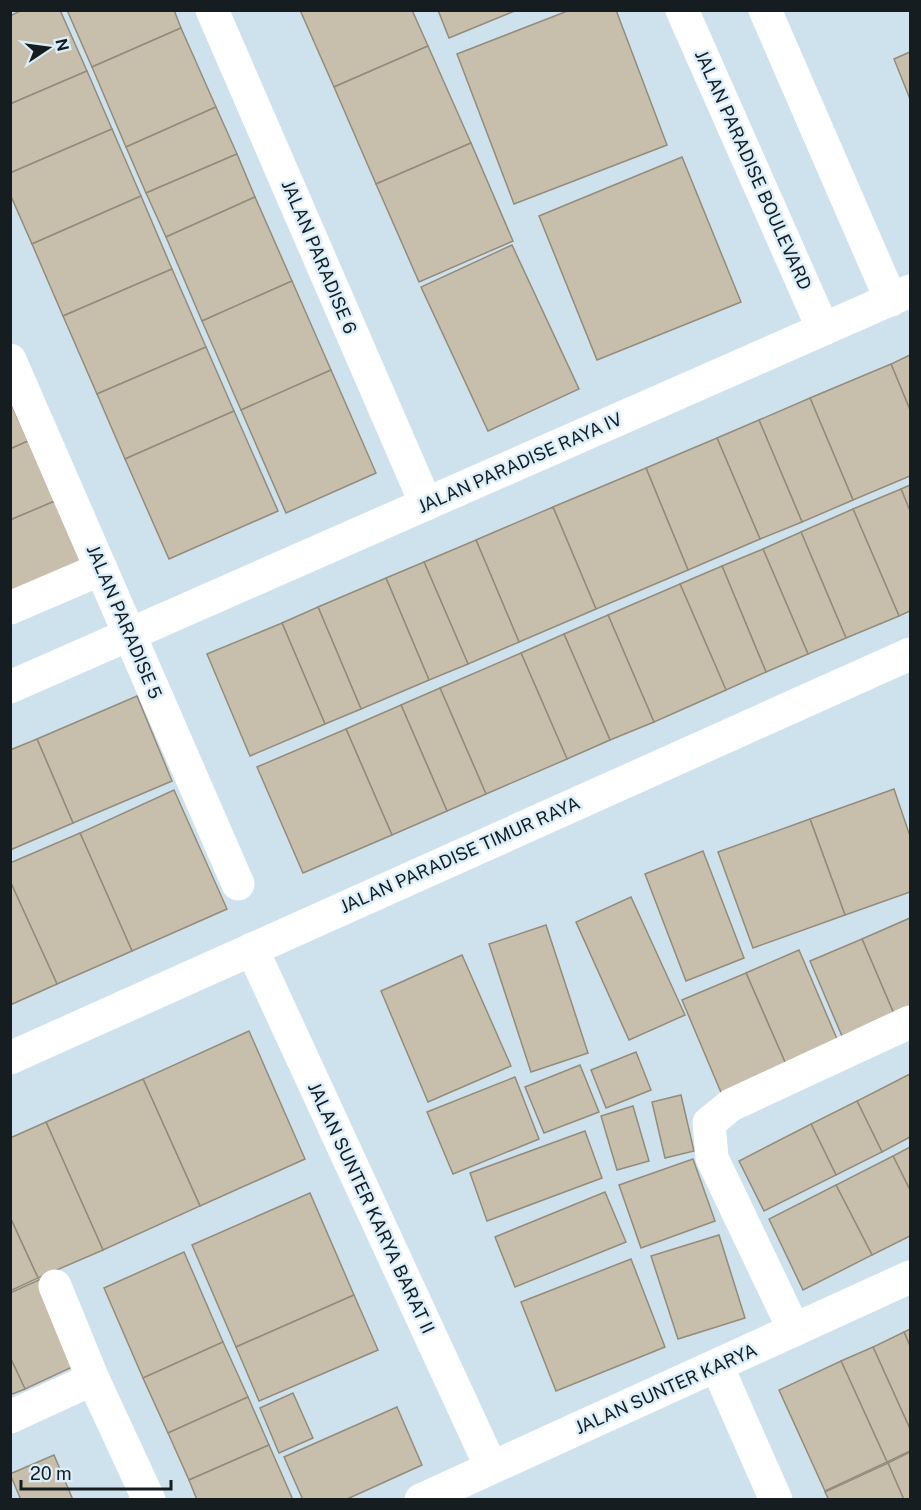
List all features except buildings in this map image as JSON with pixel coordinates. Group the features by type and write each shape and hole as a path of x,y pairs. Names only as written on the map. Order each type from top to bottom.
{"street":[{"name":"JALAN PARADISE 6","path":"212,10 426,504"},
{"name":"JALAN PARADISE BOULEVARD","path":"682,10 823,329"},
{"path":"765,10 901,295"},
{"name":"JALAN PARADISE RAYA IV","path":"10,687 901,295"},
{"name":"JALAN PARADISE 5","path":"10,360 238,884"},
{"path":"10,608 101,569"},
{"name":"JALAN PARADISE TIMUR RAYA","path":"10,1058 910,654"},
{"name":"JALAN SUNTER KARYA BARAT II","path":"252,949 491,1467"},
{"path":"794,1330 712,1158 709,1123 731,1106 910,1022"},
{"name":"JALAN SUNTER KARYA","path":"442,1495 491,1467 910,1277"},
{"path":"55,1286 93,1379 149,1500"},
{"path":"717,1366 776,1500"},
{"path":"10,1417 93,1379"}]}
